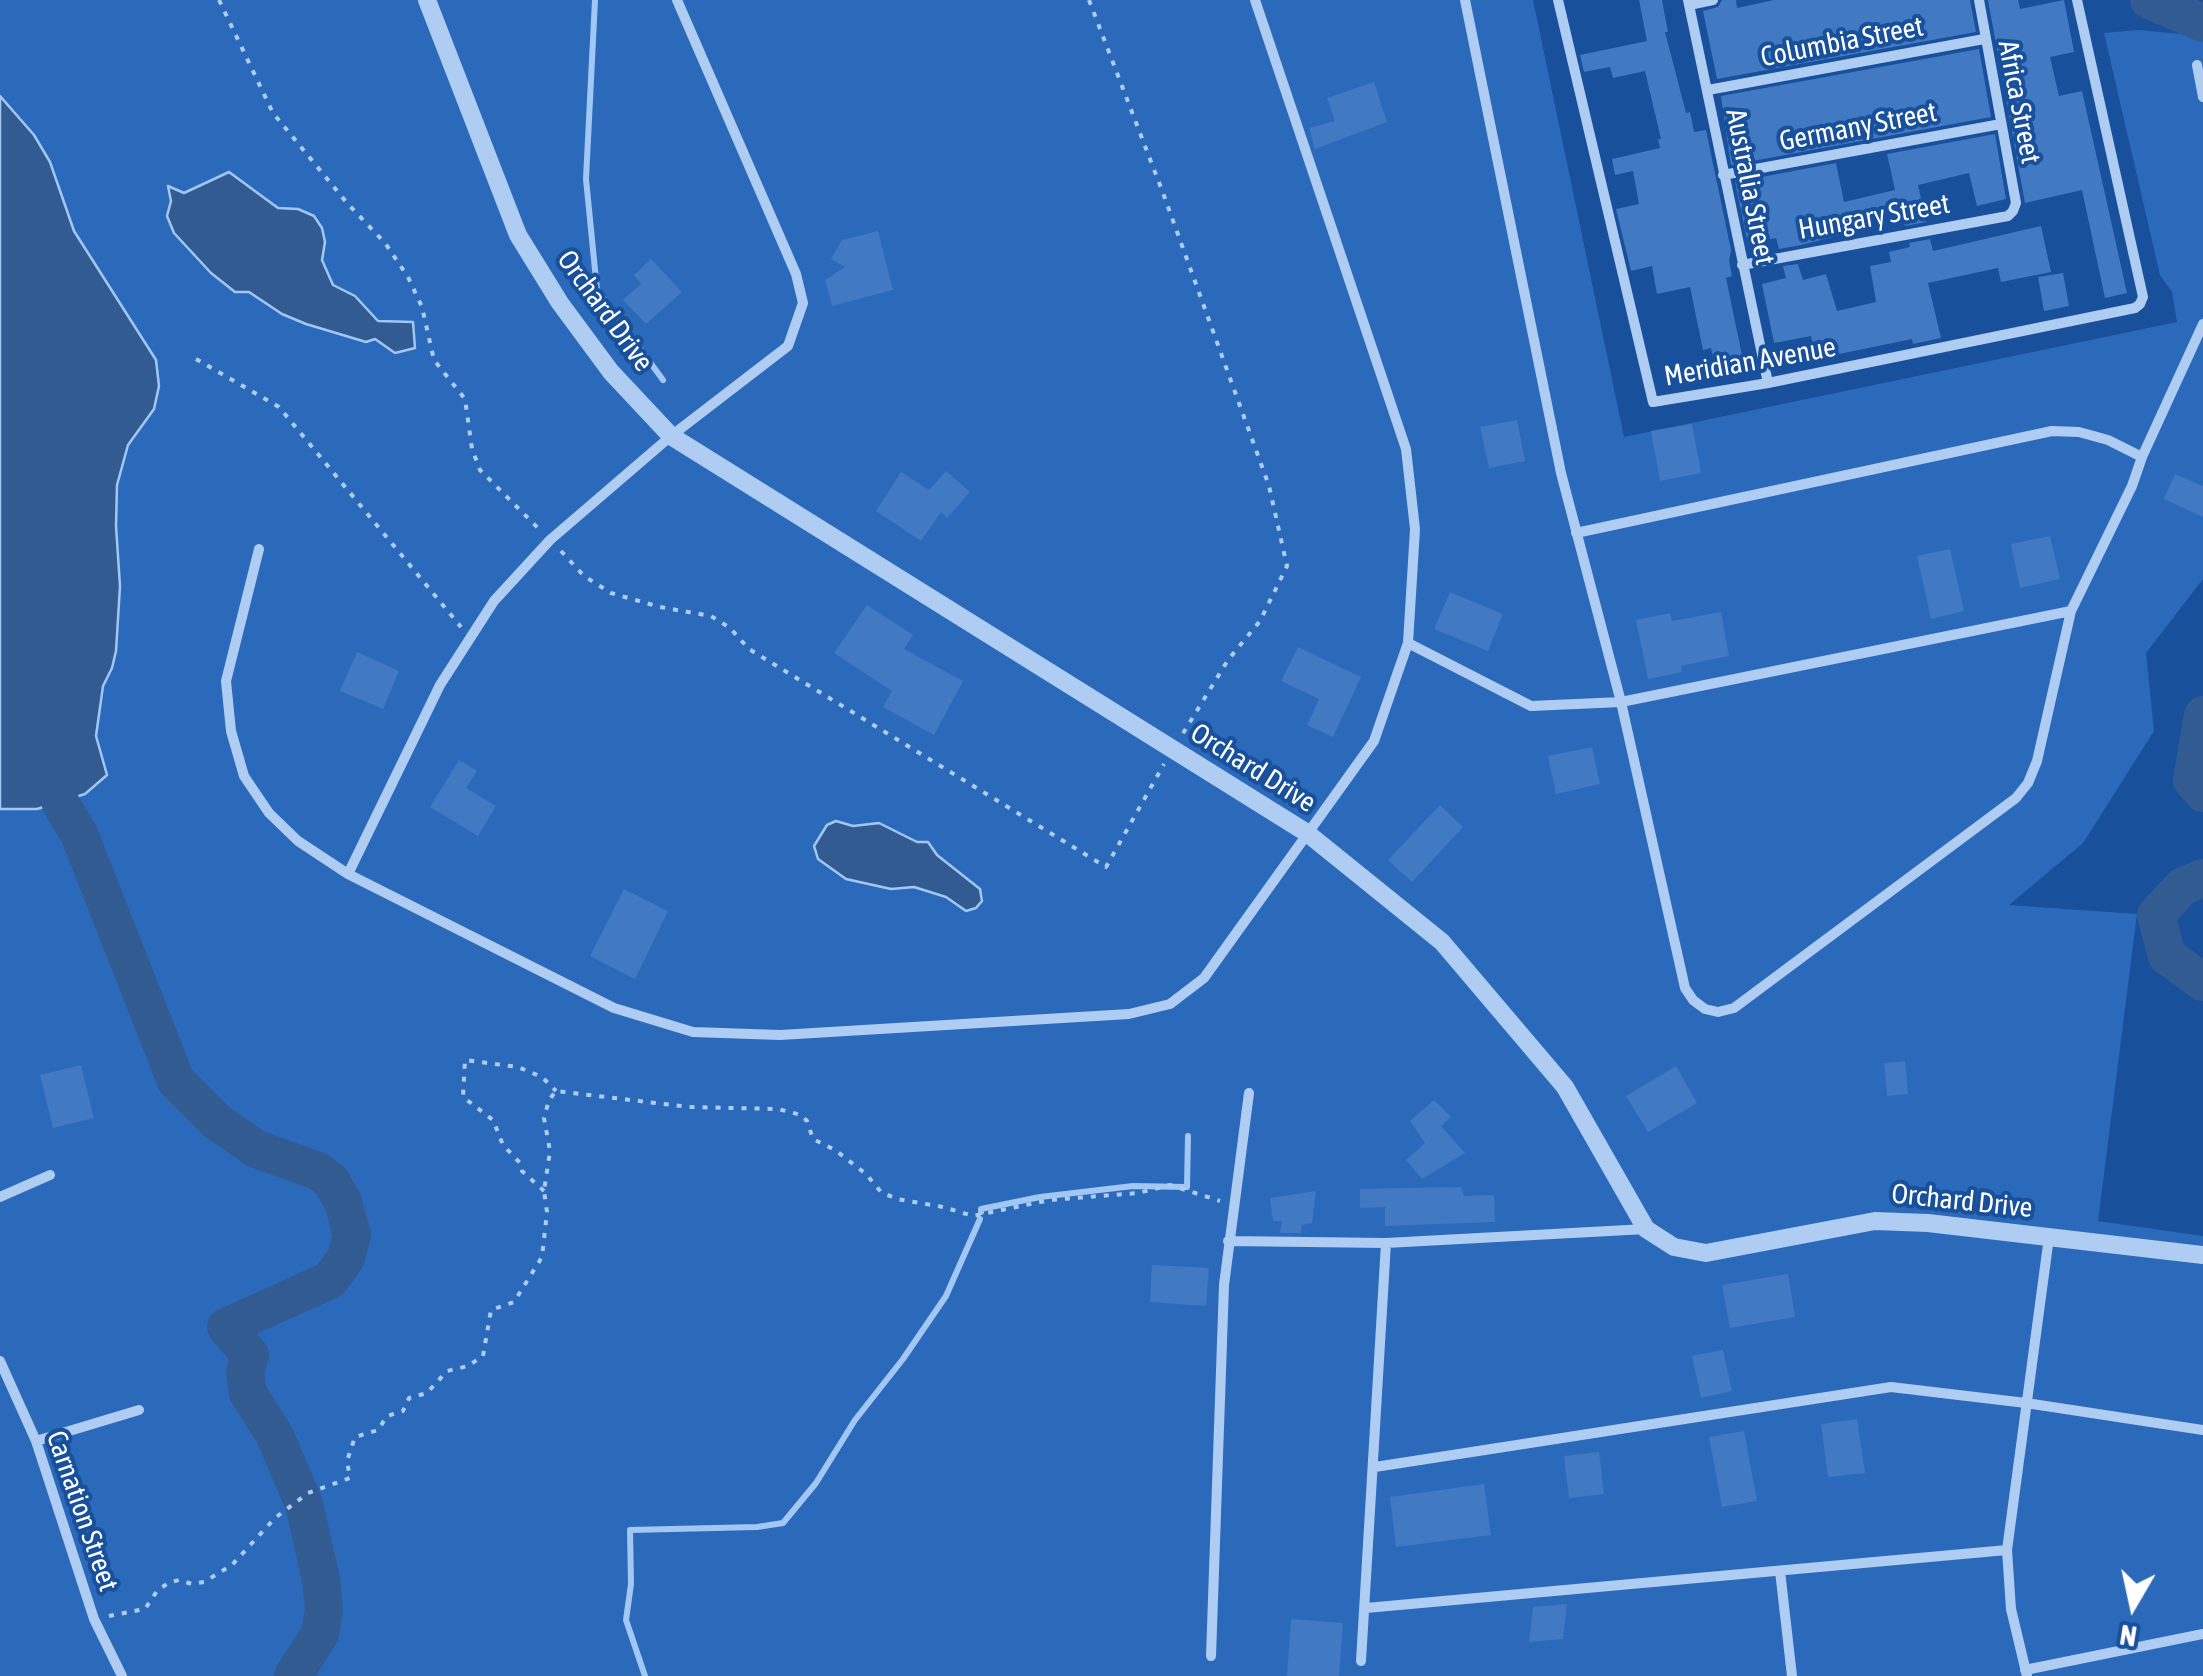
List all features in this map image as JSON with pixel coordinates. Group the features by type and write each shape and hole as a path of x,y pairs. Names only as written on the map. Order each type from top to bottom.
{"street":[{"name":"Orchard Drive","path":"427,0 518,235 560,303 611,372 670,436 1307,833 1442,942 1565,1087 1646,1229 1674,1247 1706,1253 1875,1220 2203,1256"},
{"path":"348,874 440,685 494,601 550,540 670,436 788,346 803,303 796,274 676,0"},
{"path":"259,549 226,681 231,731 244,776 269,813 298,840 348,874 614,1008 692,1032 780,1035 1129,1014 1170,1004 1204,978 1374,741 1408,644 1415,530 1406,448 1255,0"},
{"path":"1465,0 1557,454 1621,702 1685,988 1704,1010 1734,1008 2016,798 2028,782 2037,762 2071,611 2132,486 2203,324"},
{"name":"Meridian Avenue","path":"1558,0 1653,402 1768,383 2140,304 2143,297 2077,0"},
{"path":"1689,2 1713,0"},
{"name":"Africa Street","path":"1978,0 2016,204 2013,211"},
{"name":"Australia Street","path":"1689,2 1768,383"},
{"name":"Columbia Street","path":"1708,90 1984,39"},
{"path":"2197,65 2203,97"},
{"name":"Germany Street","path":"1723,176 2000,124"},
{"name":"Hungary Street","path":"1742,264 2008,216 2013,211"},
{"path":"1576,533 2052,431 2079,432 2108,440 2142,457"},
{"path":"1408,644 1530,706 1621,702 2071,611"},
{"path":"1211,1656 1224,1284 1250,1093"},
{"path":"0,1197 50,1174"},
{"path":"1228,1241 1386,1243 1646,1229"},
{"path":"2049,1238 2007,1550 2012,1610 2026,1673 2203,1634"},
{"path":"1362,1661 1386,1243"},
{"name":"Carnation Street","path":"0,1361 36,1441 94,1619 122,1676"},
{"path":"1375,1466 1891,1387 2203,1430"},
{"path":"36,1441 139,1410"},
{"path":"1366,1608 2007,1550"},
{"path":"1780,1571 1792,1676"}],"path":[{"path":"1088,0 1163,193 1268,486 1287,566 1260,621 1228,660 1106,867"},
{"path":"196,358 280,407 470,638"},
{"path":"544,1192 522,1170 493,1120 462,1098 465,1060 518,1067 542,1077 556,1091 704,1108 778,1109 801,1114 808,1121 813,1140 835,1150 866,1174 881,1192 896,1200 944,1206 974,1216 1050,1200 1138,1193 1170,1186 1234,1206"},
{"path":"94,1619 145,1609 157,1590 168,1583 204,1582 232,1565 275,1518 308,1494 350,1478 347,1460 355,1437 378,1430 387,1416 403,1411 409,1398 427,1393 447,1371 468,1366 483,1356 491,1310 514,1302 542,1256 550,1151 544,1118 556,1091"}],"shaded area":[{"path":"0,0 1533,0 1624,437 2177,322 2172,292 2160,275 2104,33 2138,30 2203,36 2203,579 2146,653 2154,731 2083,843 2009,905 2137,914 2098,1221 2203,1236 2203,1676 0,1676 0,809 13,810 0,794"},
{"path":"0,96 34,135 50,162 74,231 156,360 159,386 154,409 128,445 117,485 120,586 116,651 103,686 96,736 107,775 85,794 37,809 0,809"},
{"path":"229,172 278,208 298,209 314,216 322,228 322,260 333,285 355,296 378,321 413,322 415,348 395,353 375,339 366,342 306,324 282,314 249,292 235,292 211,273 174,233 167,216 171,201 168,186 184,193"},
{"path":"836,821 853,826 879,823 917,842 928,842 937,855 980,889 982,901 966,911 946,897 914,887 891,889 846,879 818,859 814,846 827,825"}],"building":[{"path":"1639,0 1662,0 1665,32 1686,113 1690,112 1694,132 1706,130 1731,250 1732,276 1726,278 1744,365 1716,371 1711,348 1703,350 1690,287 1657,294 1652,266 1631,271 1616,209 1639,204 1633,171 1615,175 1612,159 1660,148 1645,71 1613,78 1610,67 1584,72 1580,55 1647,41"},
{"path":"1722,0 1736,0 1737,8 1774,0 1970,0 1976,32 1717,79 1703,11 1718,7"},
{"path":"1988,0 2018,0 2020,9 2064,0 2074,52 2050,57 2059,96 2082,91 2127,293 2105,298 2082,190 2025,203"},
{"path":"1979,49 1991,117 1731,165 1721,96"},
{"path":"1374,82 1387,122 1315,149 1309,128 1335,121 1327,98"},
{"path":"1995,134 2006,199 1977,206 1969,173 1918,185 1926,222 1905,226 1901,210 1847,222 1849,233 1801,245 1779,249 1776,238 1748,244 1735,182 1836,163 1844,202 1895,190 1887,154"},
{"path":"2041,226 2051,272 2001,282 1998,268 1928,283 1941,338 1913,344 1912,339 1815,359 1811,336 1774,343 1762,284 1786,278 1783,266 1798,264 1803,280 1826,274 1837,311 1876,302 1870,266 1891,262 1889,252 1910,247 1909,243 1930,239 1933,251"},
{"path":"878,231 893,290 832,306 825,280 845,267 831,259 842,240"},
{"path":"651,259 682,292 646,324 623,300 641,284 634,275"},
{"path":"2063,273 2069,306 2044,311 2038,277"},
{"path":"1517,420 1525,461 1489,468 1480,427"},
{"path":"1692,424 1701,473 1660,481 1651,431"},
{"path":"946,471 970,492 947,518 941,512 921,541 876,511 901,472 929,490"},
{"path":"2175,474 2203,486 2203,517 2164,499"},
{"path":"2050,536 2060,579 2020,588 2011,544"},
{"path":"1950,549 1964,611 1931,619 1917,556"},
{"path":"1450,592 1503,614 1488,651 1434,629"},
{"path":"867,605 913,635 904,649 963,681 934,735 883,707 892,691 834,653"},
{"path":"1721,612 1729,656 1681,666 1682,672 1648,679 1636,620 1670,613 1672,621"},
{"path":"1298,647 1361,677 1333,737 1307,725 1319,699 1281,681"},
{"path":"357,652 399,671 383,709 340,691"},
{"path":"1592,747 1600,784 1556,794 1548,756"},
{"path":"459,760 477,771 466,788 496,806 478,836 430,807"},
{"path":"1440,805 1463,827 1412,882 1388,860"},
{"path":"624,889 668,911 635,979 590,956"},
{"path":"1905,1061 1908,1094 1887,1096 1884,1063"},
{"path":"81,1065 94,1118 53,1128 40,1075"},
{"path":"1676,1066 1697,1103 1648,1132 1626,1096"},
{"path":"1434,1100 1451,1117 1441,1126 1465,1153 1422,1179 1406,1160 1425,1143 1410,1121"},
{"path":"1461,1187 1464,1196 1494,1195 1495,1222 1385,1226 1385,1207 1360,1208 1360,1189"},
{"path":"1316,1191 1312,1223 1302,1225 1301,1233 1280,1233 1282,1221 1273,1221 1270,1198"},
{"path":"1152,1265 1209,1268 1206,1306 1150,1302"},
{"path":"1788,1274 1795,1317 1730,1328 1722,1285"},
{"path":"1723,1350 1732,1391 1701,1398 1692,1356"},
{"path":"1857,1419 1865,1473 1828,1477 1821,1424"},
{"path":"1744,1431 1757,1501 1722,1507 1709,1437"},
{"path":"1599,1452 1604,1494 1569,1498 1564,1456"},
{"path":"1484,1484 1491,1535 1396,1547 1390,1497"},
{"path":"1567,1604 1563,1639 1529,1642 1533,1607"},
{"path":"1291,1619 1343,1623 1339,1676 1287,1676"}],"waterway":[{"path":"595,0 586,179 597,290 663,380"},
{"path":"2149,0 2203,23"},
{"path":"2203,715 2192,780 2203,793"},
{"path":"45,754 61,804 79,834 176,1081 216,1121 256,1149 318,1171 331,1181 343,1202 352,1235 346,1258 330,1280 226,1327 250,1355 245,1373 248,1393 275,1436 304,1504 321,1580 324,1610 320,1634 293,1676"},
{"path":"2203,878 2183,886 2156,915 2167,956 2203,982"},
{"path":"981,1212 1040,1197 1133,1186 1187,1187 1188,1136"},
{"path":"645,1676 626,1620 631,1584 630,1530 783,1523 816,1483 855,1420 946,1296 980,1219"}]}
